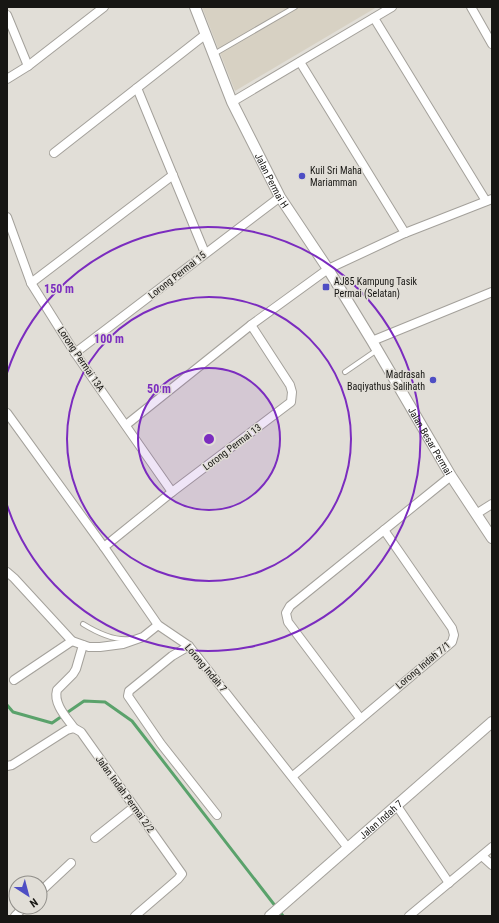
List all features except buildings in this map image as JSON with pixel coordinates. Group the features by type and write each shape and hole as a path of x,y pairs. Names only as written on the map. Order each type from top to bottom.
{"street":[{"name":"Jalan Permai H","path":"195,7 232,102 280,197 328,269 372,341"},
{"path":"471,7 492,44"},
{"path":"232,102 374,18 387,8"},
{"path":"7,80 28,66 99,9"},
{"path":"7,15 28,66"},
{"path":"126,425 251,325 328,269 405,233 489,200 374,18"},
{"path":"54,153 206,34"},
{"path":"300,62 405,233"},
{"path":"137,88 205,253"},
{"path":"31,283 173,175"},
{"name":"Lorong Permai 15","path":"75,353 280,197"},
{"name":"Lorong Permai 13A","path":"7,217 31,283 75,353 172,492"},
{"path":"372,341 492,292"},
{"name":"Lorong Permai 13","path":"104,547 172,492 291,402 292,392 290,385 251,325"},
{"name":"Jalan Besar Permai","path":"372,341 451,476 492,538"},
{"name":"Lorong Indah 7","path":"7,413 104,547 158,625 189,646 348,848"},
{"path":"360,718 288,622 286,613 290,606 451,476"},
{"path":"476,514 492,504"},
{"name":"Lorong Indah 7/1","path":"292,776 452,642 454,635 452,628 384,530"},
{"path":"7,572 72,641 83,645 89,647 112,646 134,641 158,625"},
{"path":"14,680 72,641"},
{"name":"Jalan Indah Permai 2/2","path":"83,645 76,669 57,690 56,697 60,708 74,728 81,732 182,874 135,916"},
{"path":"189,646 172,656 129,691 128,696 160,744 217,815"},
{"name":"Jalan Indah 7","path":"270,916 492,722"},
{"path":"7,766 12,765 67,730 74,728"},
{"path":"95,838 134,806"},
{"path":"397,806 449,883"},
{"path":"409,916 492,847"},
{"path":"482,856 492,865"},
{"path":"48,885 71,863"},
{"path":"7,913 11,916"}],"lane":[{"path":"214,54 295,7"},
{"path":"345,372 378,350"},
{"path":"83,624 95,632 110,636 128,639 142,636"}],"shaded area":[{"path":"202,7 377,7 235,91"}],"waterway":[{"path":"7,705 13,712 52,723 84,701 105,702 132,721 283,916"}],"place":[{"name":"Kuil Sri Maha Mariamman","path":"302,176"},
{"name":"AJ85 Kampung Tasik Permai (Selatan)","path":"326,287"},
{"name":"Madrasah Baqiyathus Salihath","path":"433,380"}]}
